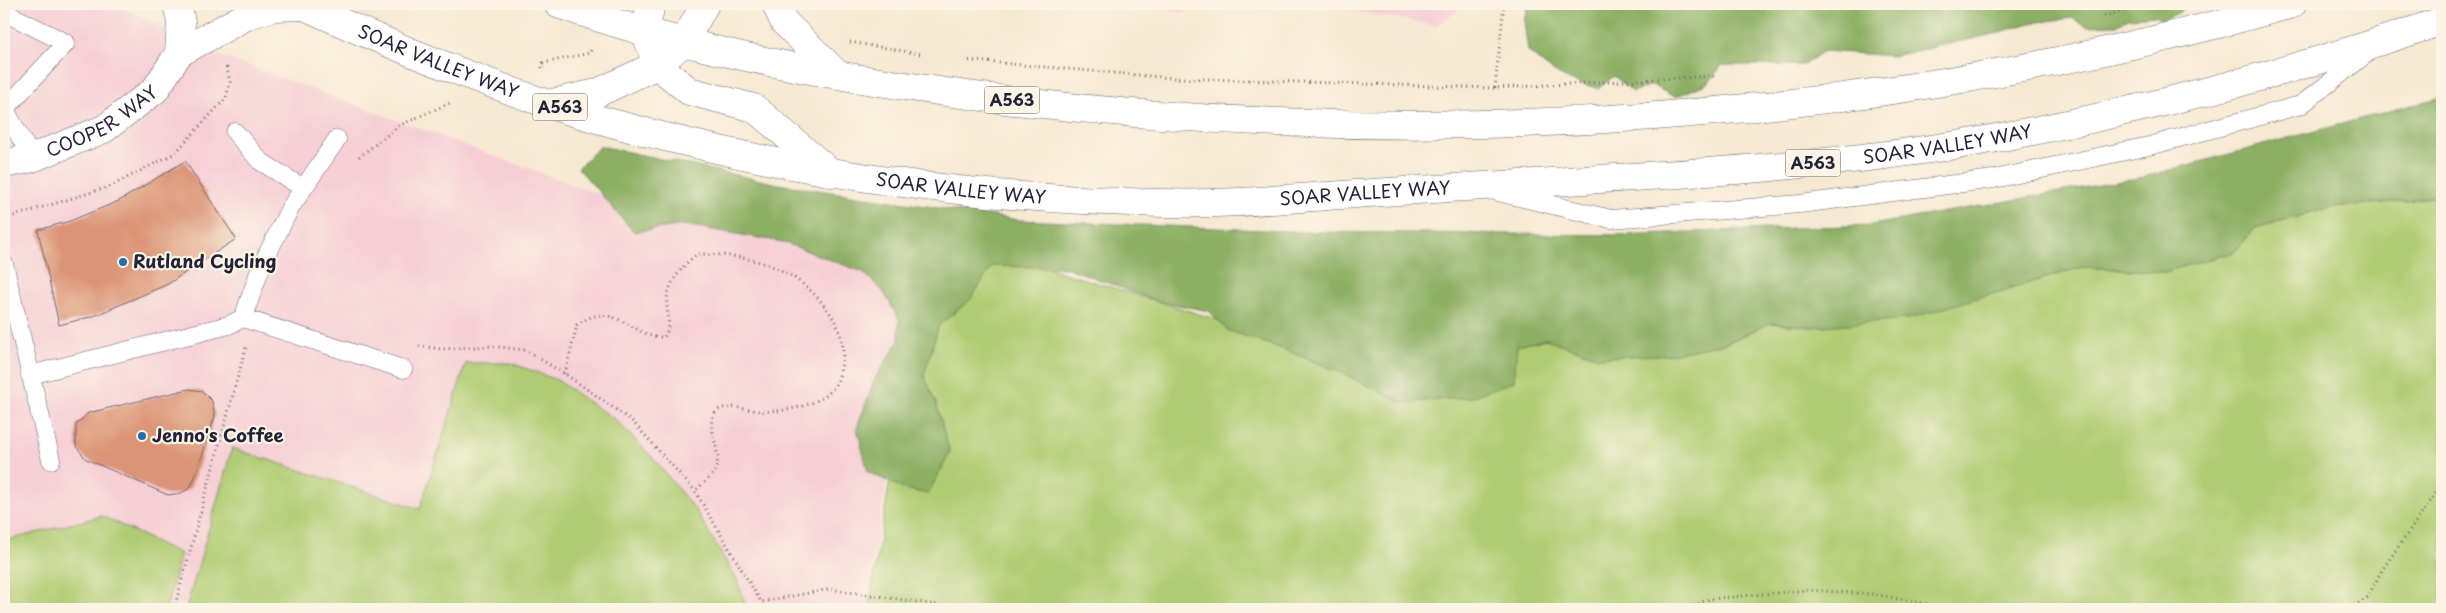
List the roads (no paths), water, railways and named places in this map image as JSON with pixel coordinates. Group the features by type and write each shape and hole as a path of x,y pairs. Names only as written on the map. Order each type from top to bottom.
{"main road":[{"path":"177,4 181,22 179,53"},
{"name":"A563","path":"558,4 644,31 753,58 940,92 1076,108 1261,120 1484,124 1644,118 1819,101 2075,59 2198,31 2292,4"},
{"path":"651,4 644,31 657,64 690,91 754,108 831,173"},
{"path":"548,104 597,93 657,64 684,42 704,4"},
{"path":"776,4 784,22 837,74"},
{"path":"179,53 248,15 274,7 303,5"},
{"name":"SOAR VALLEY WAY","path":"303,5 424,57 548,104 653,134 746,157 831,173 988,195 1168,204 1264,200 1778,168 1962,144 2100,116 2259,77 2382,42 2442,21"},
{"name":"COOPER WAY","path":"4,164 32,158 104,129 155,90 179,53"}],"lane":[{"path":"4,12 66,43 4,109 32,158"},
{"path":"1475,186 1610,219 1800,204 1994,178 2149,146 2301,105 2382,42"},
{"path":"236,132 260,161 304,188"},
{"path":"243,318 261,267 290,208 337,139"},
{"path":"4,264 51,460"},
{"path":"30,375 229,324 243,318 403,369"}],"place":[{"name":"Rutland Cycling","path":"123,262"},
{"name":"Jenno's Coffee","path":"142,436"}]}
